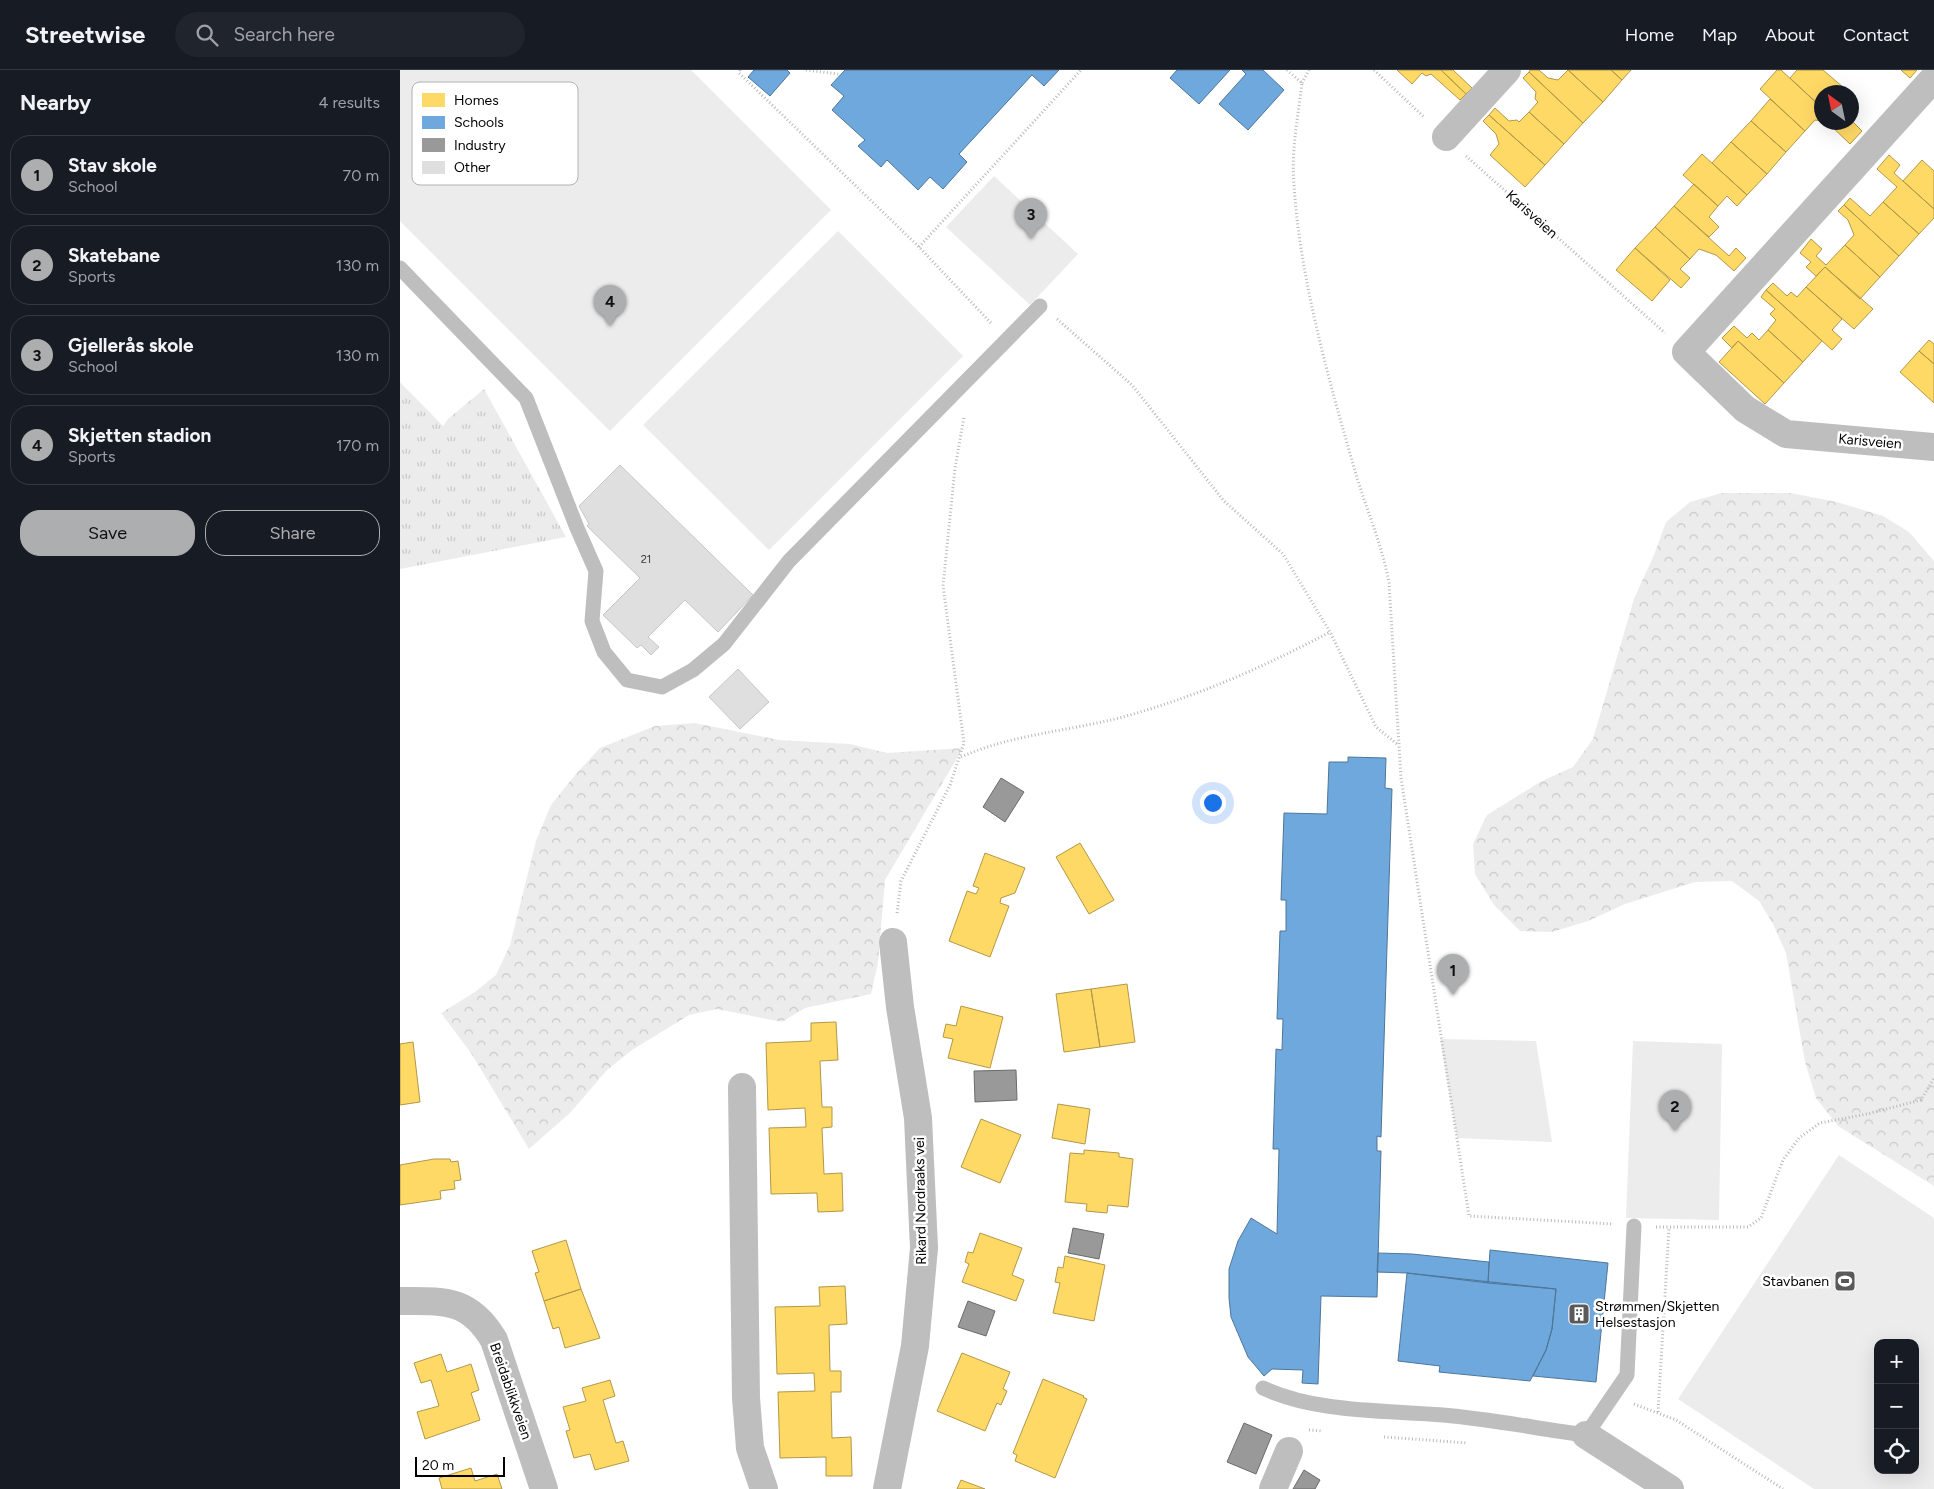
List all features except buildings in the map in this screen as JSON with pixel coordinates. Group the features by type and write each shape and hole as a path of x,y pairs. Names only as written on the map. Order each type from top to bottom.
{"street":[{"path":"1446,138 1507,70"},
{"path":"1686,352 1934,78"},
{"name":"Karisveien","path":"1686,352 1744,408 1786,434 1934,447"},
{"name":"Rikard Nordraaks vei","path":"887,1489 915,1346 924,1248 918,1118 900,1007 892,942"},
{"path":"742,1087 746,1398 750,1448 764,1489"},
{"name":"Breidablikkveien","path":"400,1301 447,1301 475,1314 485,1325 494,1340 544,1489"},
{"path":"1586,1436 1670,1489"},
{"path":"1272,1489 1289,1451"}],"lane":[{"path":"400,268 526,398 596,571 592,621 604,652 627,680 662,687 693,670 724,644 789,562 1040,306"},
{"path":"1263,1388 1285,1398 1307,1402 1397,1414 1443,1415 1586,1436 1627,1375 1634,1226"}],"path":[{"path":"740,70 739,73 919,247 1007,340"},
{"path":"806,70 838,74"},
{"path":"919,247 1081,70"},
{"path":"1287,70 1302,84"},
{"path":"1309,70 1302,84 1294,148 1294,184 1297,217 1329,380 1358,482 1384,555 1389,583 1397,744 1437,1020 1469,1216 1669,1228 1748,1227 1761,1218 1783,1160 1799,1138 1820,1123 1867,1114 1921,1100 1934,1078"},
{"name":"Karisveien","path":"1374,70 1446,138 1686,352"},
{"path":"1040,306 1127,379 1224,501 1283,554 1330,632 1376,727 1397,744"},
{"path":"892,942 901,881 961,757 964,743 943,586 955,468 970,376"},
{"path":"961,757 993,744 1130,715 1190,696 1276,660 1330,632"},
{"path":"1658,1412 1669,1228"},
{"path":"1611,1397 1658,1412 1676,1420 1783,1489"}],"green space":[{"path":"400,70 691,70 831,210 610,431 400,221"},
{"path":"994,176 1078,254 1030,305 946,227"},
{"path":"838,231 963,356 769,550 643,425"},
{"path":"400,382 443,426 448,419 484,389 566,537 400,569"},
{"path":"1722,493 1790,493 1837,502 1883,516 1909,532 1934,561 1934,1186 1838,1126 1816,1098 1805,1062 1786,953 1773,924 1759,901 1732,881 1695,882 1625,904 1588,921 1552,932 1520,931 1494,905 1475,874 1473,844 1487,815 1540,782 1573,767 1593,739 1634,599 1654,555 1666,522 1690,502"},
{"path":"695,723 779,740 850,744 887,753 963,748 885,880 878,963 871,994 805,1008 782,1022 717,1009 689,1015 632,1050 607,1070 570,1113 529,1149 471,1053 441,1013 475,992 496,975 510,945 536,841 551,805 575,775 600,748 655,726"},
{"path":"1440,1039 1536,1041 1552,1142 1457,1138"},
{"path":"1633,1041 1722,1044 1719,1220 1626,1218"},
{"name":"Stavbanen","path":"1839,1155 1934,1218 1934,1489 1814,1489 1678,1399"}],"place":[{"name":"Gjellerås skole","path":"1031,239"},
{"name":"Skjetten stadion","path":"610,326"},
{"name":"Stav skole","path":"1453,995"},
{"name":"Skatebane","path":"1675,1131"},
{"name":"Stavbanen","path":"1845,1281"},
{"name":"Strømmen/Skjetten Helsestasjon","path":"1579,1314"}]}
